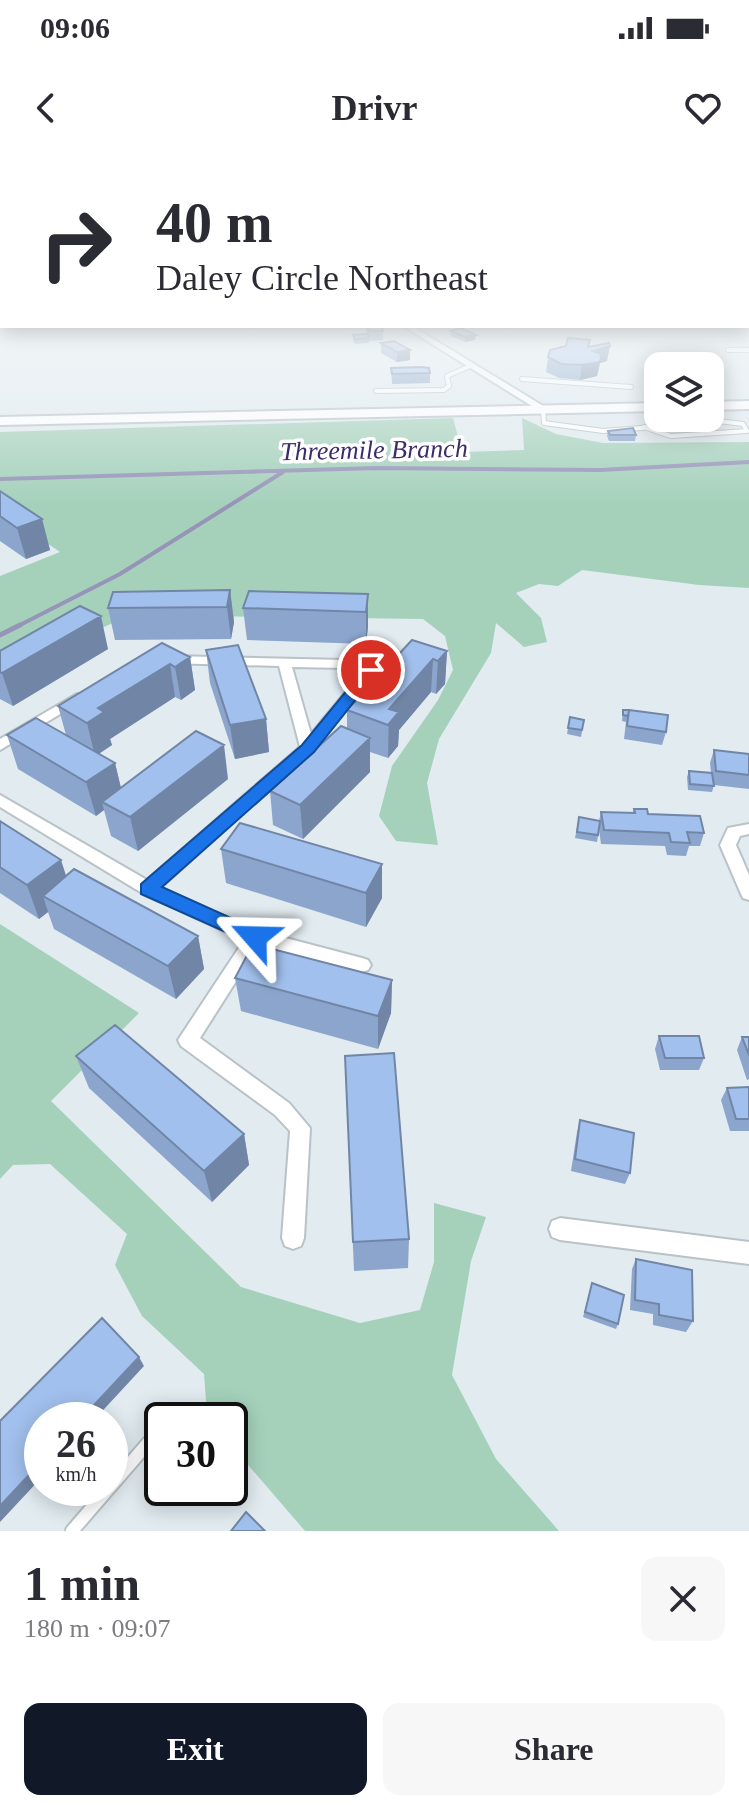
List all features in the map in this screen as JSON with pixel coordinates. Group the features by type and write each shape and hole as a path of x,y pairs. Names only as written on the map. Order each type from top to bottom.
{"main road":[{"path":"724,411 749,405"},
{"path":"0,421 644,407"}],"street":[{"path":"487,376 543,409"},
{"path":"148,889 308,748 371,670 345,664 153,662"},
{"path":"285,664 308,748"},
{"path":"0,745 95,686"},
{"path":"0,800 148,889 255,937 362,965"},
{"path":"741,831 728,845 749,894"},
{"path":"255,937 207,1016 188,1040 282,1109 300,1128 293,1238"},
{"path":"560,1229 749,1253"}],"lane":[{"path":"376,391 444,390 449,386 447,376"},
{"path":"522,379 631,387"},
{"path":"543,409 544,423 570,430 644,427"},
{"path":"656,432 665,436 747,431 743,424 724,419"},
{"path":"128,1466 144,1448"},
{"path":"72,1531 94,1506"}],"green space":[{"path":"453,418 462,452 524,450 522,418 556,434 603,443 749,442 749,588 582,570 558,586 539,584 516,593 541,618 547,642 524,647 496,623 491,653 439,739 427,783 438,845 396,841 379,816 392,766 438,700 453,670 445,636 423,619 131,615 0,673 0,576 60,552 0,511 0,432"},
{"path":"0,924 139,1013 51,1101 241,1287 360,1323 420,1310 434,1262 434,1203 486,1217 471,1261 452,1375 496,1459 559,1531 305,1531 248,1465 248,1402 206,1402 204,1374 142,1316 115,1265 127,1234 50,1164 13,1165 0,1179"}],"building":[{"path":"633,428 636,435 610,435 608,431"},
{"path":"0,491 42,519 17,528 0,516"},
{"path":"230,590 227,607 108,608 113,592"},
{"path":"249,591 368,594 366,612 243,608"},
{"path":"80,606 101,616 0,672 0,651"},
{"path":"412,640 447,651 438,661 433,659 389,709 399,712 388,725 347,710"},
{"path":"162,643 190,657 175,667 170,664 98,708 104,712 87,723 58,706"},
{"path":"238,645 266,719 230,725 206,650"},
{"path":"629,710 668,715 666,732 627,726"},
{"path":"570,717 584,720 582,730 568,728"},
{"path":"36,718 115,763 86,782 7,735"},
{"path":"341,726 370,738 300,805 270,791"},
{"path":"196,731 224,745 130,817 102,802"},
{"path":"714,750 749,754 749,775 716,771"},
{"path":"689,771 712,773 714,786 690,784"},
{"path":"634,809 647,809 648,814 700,816 704,833 687,832 690,843 671,842 669,833 604,830 601,812 635,813"},
{"path":"579,817 600,821 598,835 577,832"},
{"path":"0,821 61,860 27,885 0,867"},
{"path":"240,823 382,864 366,893 221,849"},
{"path":"74,869 198,936 168,966 43,896"},
{"path":"253,944 392,980 378,1016 235,978"},
{"path":"115,1025 244,1134 204,1171 76,1056"},
{"path":"659,1036 699,1036 704,1058 665,1058"},
{"path":"742,1037 749,1037 749,1055"},
{"path":"394,1053 409,1239 353,1242 345,1056"},
{"path":"749,1087 749,1119 736,1119 727,1088"},
{"path":"580,1120 634,1133 630,1173 575,1159"},
{"path":"636,1259 692,1270 693,1321 659,1315 659,1304 635,1300"},
{"path":"592,1283 624,1295 618,1324 585,1312"},
{"path":"102,1318 139,1357 97,1402 24,1402 24,1480 0,1506 0,1421"},
{"path":"246,1512 265,1531 231,1531"}],"waterway":[{"name":"Threemile Branch","path":"0,479 377,468 600,470 749,462"},
{"path":"16,627 120,574 283,472"},
{"path":"16,627 20,625"},
{"path":"0,635 16,627"}],"route":[{"path":"255,937 148,889 308,748 371,670"}]}
